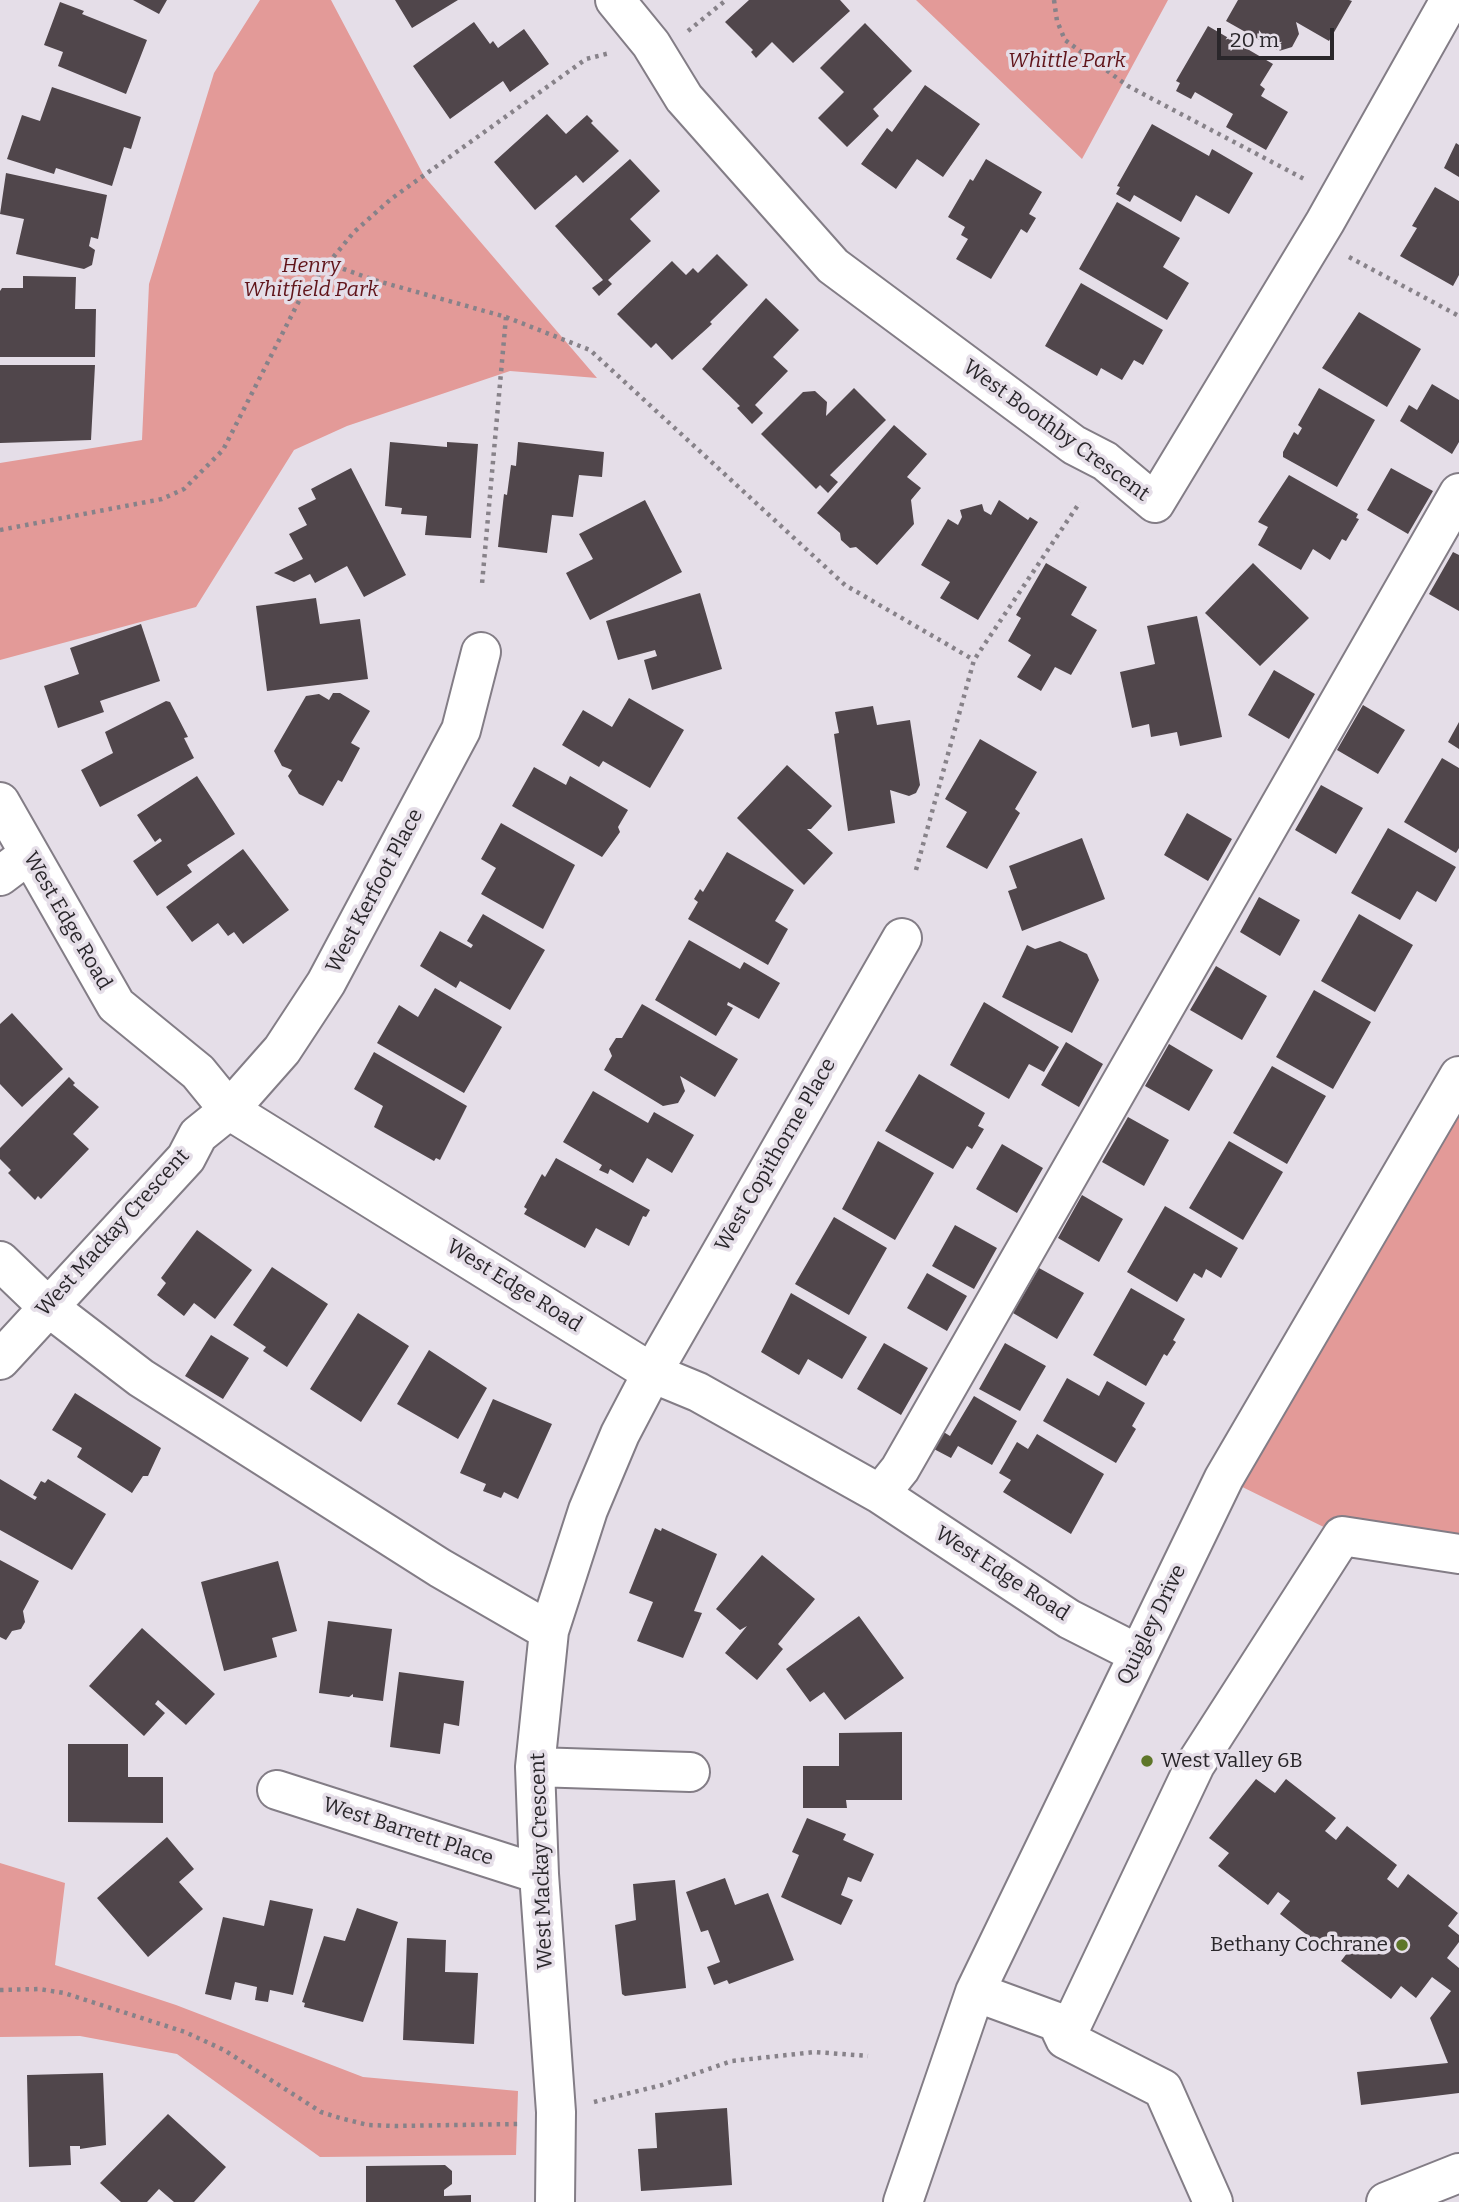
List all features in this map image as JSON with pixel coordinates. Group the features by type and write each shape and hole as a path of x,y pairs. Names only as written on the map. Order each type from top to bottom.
{"street":[{"name":"West Boothby Crescent","path":"615,0 651,44 684,98 833,266 1074,445 1105,461 1155,503 1325,222 1450,0"},
{"path":"880,1494 907,1457 1459,493"},
{"name":"West Kerfoot Place","path":"229,1110 269,1067 326,983 461,730 481,652"},
{"name":"West Edge Road","path":"0,802 14,865 116,1005 198,1072 229,1110 652,1373 698,1392 880,1494 1069,1619 1138,1654"},
{"name":"West Copithorne Place","path":"652,1373 902,938"},
{"name":"Quigley Drive","path":"903,2202 975,1992 1224,1478 1459,1076"},
{"name":"West Mackay Crescent","path":"0,1360 186,1158 198,1135 229,1110"},
{"path":"0,1261 47,1306 141,1378 440,1568 549,1631"},
{"name":"West Mackay Crescent","path":"555,2202 556,2112 539,1874 535,1767 549,1631 589,1510 620,1434 652,1373"},
{"path":"1065,2039 1195,1765 1342,1536 1459,1554"},
{"path":"535,1767 690,1772"},
{"name":"West Barrett Place","path":"277,1790 539,1874"},
{"path":"975,1992 1057,2022 1065,2039 1163,2089 1213,2202"},
{"path":"1386,2202 1459,2173"}],"path":[{"path":"682,36 726,0"},
{"path":"1054,0 1056,21 1065,40 1128,86 1307,181"},
{"path":"0,530 162,499 184,489 223,450 281,331 302,295 354,232 391,200 586,59 612,53"},
{"path":"1340,252 1459,316"},
{"path":"327,262 374,280 506,317 590,350 845,586 974,660"},
{"path":"482,584 506,317"},
{"path":"916,870 974,660 1080,502"},
{"path":"0,1990 64,1993 185,2032 225,2050 321,2112 340,2118 368,2125 395,2126 523,2124"},
{"path":"590,2103 662,2085 732,2061 815,2052 868,2056"}],"green space":[{"name":"Henry Whitfield Park","path":"260,0 331,0 424,176 597,378 510,371 347,426 294,450 196,607 0,660 0,463 142,440 149,284 214,73"},
{"name":"Whittle Park","path":"916,0 1168,0 1082,159"},
{"path":"1459,1076 1459,1554 1342,1536 1224,1478"},
{"path":"0,1863 65,1883 55,1965 176,2005 363,2077 518,2091 516,2155 320,2157 177,2054 80,2036 0,2037"}],"building":[{"path":"133,0 167,0 159,14"},
{"path":"395,0 458,0 412,28"},
{"path":"749,0 840,0 850,11 793,63 772,42 756,58 751,52 753,50 725,22"},
{"path":"1238,0 1352,1 1329,41 1296,22 1299,34 1292,47 1279,51 1226,21"},
{"path":"60,2 84,11 82,14 147,40 126,94 58,66 63,52 44,45"},
{"path":"474,22 490,44 493,41 498,48 524,29 549,64 510,92 503,81 450,119 413,66"},
{"path":"865,23 912,71 873,109 879,116 847,147 818,118 844,92 820,68"},
{"path":"1208,26 1273,64 1260,85 1265,89 1261,96 1288,112 1266,150 1226,127 1233,114 1195,92 1191,99 1176,91 1180,83 1176,81"},
{"path":"925,85 980,124 943,177 917,159 896,189 861,164 887,128 892,132"},
{"path":"52,87 141,117 131,149 124,147 112,186 56,168 54,174 7,159 22,115 40,121"},
{"path":"547,114 566,134 587,115 593,121 591,123 619,151 583,183 576,175 535,210 494,162"},
{"path":"1152,124 1209,156 1212,149 1253,173 1229,214 1196,195 1181,222 1134,195 1130,202 1116,194 1120,187 1117,186"},
{"path":"1456,143 1459,145 1459,177 1444,168"},
{"path":"630,159 660,191 630,219 651,241 608,280 612,284 599,296 592,288 603,280 555,226"},
{"path":"986,159 1042,192 1029,214 1036,218 1027,233 1021,229 991,279 956,259 968,239 961,235 965,227 948,217 970,179 973,181"},
{"path":"6,173 107,195 98,239 91,237 89,246 95,250 92,265 84,269 16,254 24,219 0,214"},
{"path":"1435,187 1459,201 1459,275 1453,286 1400,256 1417,228 1412,226"},
{"path":"1117,202 1180,238 1163,267 1189,283 1167,320 1079,269"},
{"path":"717,254 748,285 710,322 712,324 672,360 656,343 651,348 617,314 672,261 686,275 693,268 698,273"},
{"path":"23,276 76,277 75,309 96,309 95,357 0,357 0,291 2,288 23,288"},
{"path":"1081,283 1163,330 1143,365 1134,360 1122,380 1101,368 1097,376 1045,346"},
{"path":"766,298 799,330 773,357 788,371 755,405 763,413 752,424 737,408 740,406 702,369"},
{"path":"1359,312 1421,349 1387,407 1322,368"},
{"path":"0,365 95,365 91,440 0,443"},
{"path":"1432,384 1459,400 1459,442 1452,454 1400,421 1409,405 1417,410"},
{"path":"854,388 886,420 830,475 838,482 828,493 820,485 816,489 761,434 803,392 815,391 827,402 826,416"},
{"path":"1319,388 1375,420 1337,487 1283,457 1294,432 1298,435 1302,428 1298,425"},
{"path":"894,425 927,454 907,477 921,488 911,500 914,524 877,565 856,547 850,548 841,540 840,533 817,513"},
{"path":"390,442 447,447 447,442 478,444 471,538 425,535 427,516 401,514 402,508 385,506"},
{"path":"518,442 604,452 602,477 579,475 573,517 552,515 547,553 498,547 504,494 507,495 511,465 516,466"},
{"path":"351,468 406,575 364,597 347,566 315,583 310,574 294,582 274,573 303,559 289,534 307,525 298,508 316,499 311,489"},
{"path":"1391,468 1433,491 1408,534 1367,510"},
{"path":"1289,475 1358,514 1356,518 1359,519 1346,541 1342,539 1330,560 1313,549 1301,570 1258,545 1268,527 1258,522"},
{"path":"645,500 682,572 590,620 566,573 593,559 579,534"},
{"path":"999,500 1028,520 1030,517 1038,522 978,620 940,598 950,582 921,565 948,519 958,525 962,517 960,510 982,504 984,511 991,515"},
{"path":"1453,552 1459,555 1459,611 1429,594"},
{"path":"1046,563 1087,587 1071,615 1097,630 1071,675 1055,667 1041,691 1017,677 1031,655 1008,641 1021,618 1016,615"},
{"path":"1253,563 1309,618 1260,666 1205,613"},
{"path":"700,593 722,669 652,690 644,660 657,656 655,650 618,660 606,621"},
{"path":"316,598 320,624 360,619 368,679 267,691 256,606"},
{"path":"1197,616 1222,737 1180,746 1177,732 1151,737 1149,724 1132,728 1120,672 1155,664 1147,626"},
{"path":"141,624 160,681 100,701 104,712 58,728 44,686 79,674 70,648"},
{"path":"1274,670 1315,694 1289,739 1248,715"},
{"path":"333,693 340,693 370,711 351,743 360,748 342,782 338,780 323,806 299,794 288,776 292,770 282,766 274,751 306,696 319,694 329,700"},
{"path":"629,698 684,730 650,788 603,761 599,767 562,745 583,710 612,727"},
{"path":"166,701 170,702 188,737 184,738 194,758 100,807 81,770 113,753 105,732"},
{"path":"1363,705 1405,730 1378,774 1337,750"},
{"path":"873,706 877,725 910,720 920,785 916,793 909,796 890,790 895,823 848,831 834,734 839,733 835,712"},
{"path":"1459,722 1459,749 1448,742"},
{"path":"980,739 1037,772 1015,809 1020,813 987,869 946,847 967,812 945,799"},
{"path":"1442,758 1459,768 1459,848 1456,853 1404,822"},
{"path":"787,765 832,806 811,829 807,829 833,853 804,885 737,818"},
{"path":"534,767 566,785 570,776 628,810 618,827 620,832 602,857 512,806"},
{"path":"197,776 235,834 187,865 192,872 157,896 133,861 162,841 160,838 155,842 137,815"},
{"path":"1321,785 1363,808 1336,854 1295,830"},
{"path":"1187,813 1232,839 1208,881 1164,855"},
{"path":"501,823 575,865 543,929 481,894 496,868 481,859"},
{"path":"1388,828 1456,867 1436,902 1417,891 1400,920 1351,893"},
{"path":"1082,838 1105,899 1022,931 1008,891 1017,888 1009,866"},
{"path":"243,849 289,910 243,944 234,932 228,936 218,923 192,942 166,907"},
{"path":"727,852 794,890 775,921 788,929 768,965 688,919 698,902 694,899 700,889 703,892"},
{"path":"1259,897 1300,920 1280,956 1240,932"},
{"path":"483,914 545,950 510,1010 460,981 456,988 420,966 440,931 471,948 473,945 467,941"},
{"path":"1359,914 1413,945 1375,1012 1321,981"},
{"path":"689,940 740,969 744,962 780,983 759,1019 728,1002 727,1005 733,1008 716,1036 655,1000"},
{"path":"1060,941 1087,954 1099,980 1072,1033 1002,997 1027,945 1035,949"},
{"path":"1216,966 1267,996 1242,1040 1190,1010"},
{"path":"435,988 502,1027 464,1093 377,1043 399,1005 418,1017"},
{"path":"1314,990 1371,1022 1333,1089 1276,1057"},
{"path":"984,1002 1059,1047 1044,1072 1029,1064 1009,1099 950,1065"},
{"path":"642,1004 738,1059 715,1097 680,1076 685,1091 678,1103 663,1106 604,1070 612,1056 609,1049 616,1038 622,1038"},
{"path":"12,1013 63,1069 22,1107 0,1084 0,1024"},
{"path":"1066,1042 1103,1064 1079,1107 1041,1085"},
{"path":"1169,1044 1213,1070 1189,1111 1145,1086"},
{"path":"374,1052 467,1106 440,1160 436,1158 434,1161 374,1127 383,1106 354,1089"},
{"path":"1272,1066 1326,1096 1287,1164 1233,1133"},
{"path":"919,1074 985,1113 978,1126 984,1129 972,1149 967,1146 953,1169 885,1131"},
{"path":"69,1077 75,1083 73,1085 99,1107 73,1134 89,1149 41,1199 38,1196 35,1200 8,1173 11,1170 0,1159 0,1148"},
{"path":"593,1091 648,1123 654,1112 694,1135 672,1173 647,1158 633,1183 610,1169 608,1174 599,1170 602,1165 563,1142"},
{"path":"1128,1117 1169,1140 1144,1186 1102,1162"},
{"path":"878,1141 934,1173 895,1240 842,1209"},
{"path":"1229,1141 1283,1172 1243,1240 1189,1208"},
{"path":"1002,1144 1043,1168 1017,1213 976,1189"},
{"path":"556,1158 650,1210 646,1217 643,1216 629,1246 596,1228 585,1248 524,1214 527,1209 524,1207 542,1174 545,1177"},
{"path":"1082,1195 1123,1219 1099,1262 1058,1238"},
{"path":"1165,1206 1238,1248 1221,1278 1206,1269 1202,1278 1194,1273 1177,1302 1127,1272"},
{"path":"834,1217 887,1248 849,1315 795,1284"},
{"path":"955,1225 997,1248 974,1289 932,1266"},
{"path":"197,1230 252,1270 215,1319 194,1303 184,1316 157,1295 166,1283 161,1278"},
{"path":"272,1267 328,1304 287,1367 263,1351 266,1347 233,1325"},
{"path":"1039,1268 1084,1293 1057,1339 1013,1313"},
{"path":"927,1273 967,1296 947,1331 907,1308"},
{"path":"1131,1288 1185,1319 1173,1340 1176,1342 1167,1356 1164,1354 1146,1386 1093,1355"},
{"path":"791,1293 867,1337 842,1379 808,1359 799,1375 761,1352"},
{"path":"358,1313 409,1346 361,1422 310,1389"},
{"path":"211,1335 249,1358 223,1399 185,1376"},
{"path":"884,1343 928,1368 901,1415 857,1389"},
{"path":"1005,1343 1046,1366 1020,1411 979,1389"},
{"path":"429,1350 487,1388 458,1439 397,1404"},
{"path":"1067,1378 1099,1396 1107,1381 1145,1403 1132,1426 1136,1429 1116,1463 1043,1421"},
{"path":"75,1393 161,1448 148,1476 143,1476 132,1493 77,1457 82,1448 52,1430"},
{"path":"974,1396 1017,1421 992,1465 958,1446 951,1458 932,1448 942,1431 950,1436"},
{"path":"493,1399 552,1424 518,1499 504,1492 501,1498 483,1491 486,1484 460,1473"},
{"path":"1037,1434 1104,1474 1071,1534 1003,1492 1011,1480 999,1473 1017,1442 1028,1449"},
{"path":"0,1479 35,1500 37,1497 33,1495 41,1481 45,1483 48,1479 106,1514 72,1570 0,1530"},
{"path":"655,1528 661,1531 662,1528 717,1554 694,1611 702,1613 683,1658 637,1641 653,1602 629,1593"},
{"path":"762,1555 815,1599 778,1644 783,1649 757,1680 725,1653 747,1626 740,1630 716,1609"},
{"path":"0,1560 39,1581 23,1611 25,1622 21,1629 12,1631 6,1640 0,1637"},
{"path":"278,1561 297,1631 272,1638 277,1657 224,1671 201,1582"},
{"path":"859,1616 904,1678 845,1720 824,1692 810,1702 786,1669"},
{"path":"328,1621 392,1629 383,1701 353,1697 353,1694 349,1697 319,1693"},
{"path":"142,1628 215,1694 186,1725 158,1700 155,1704 165,1713 144,1736 89,1686"},
{"path":"399,1672 464,1681 459,1726 444,1723 440,1754 390,1747"},
{"path":"902,1732 902,1800 846,1800 847,1808 803,1808 803,1766 839,1766 839,1733"},
{"path":"68,1744 128,1744 128,1777 163,1777 163,1823 68,1822"},
{"name":"Bethany Cochrane","path":"1256,1779 1275,1793 1286,1779 1336,1818 1325,1831 1336,1840 1347,1826 1397,1865 1387,1879 1398,1888 1408,1874 1458,1913 1448,1926 1459,1935 1459,1942 1447,1958 1459,1968 1459,2093 1361,2105 1357,2072 1448,2063 1430,2018 1451,1991 1432,1977 1416,1998 1401,1986 1391,1999 1341,1961 1351,1948 1340,1940 1330,1953 1280,1914 1290,1901 1278,1892 1268,1905 1218,1866 1229,1853 1209,1838"},
{"path":"807,1818 846,1834 843,1840 874,1854 861,1882 848,1877 841,1895 853,1900 841,1925 781,1897 799,1855 792,1852"},
{"path":"167,1837 194,1869 179,1882 203,1909 148,1957 97,1898"},
{"path":"725,1878 735,1905 768,1893 794,1960 729,1984 727,1980 714,1985 707,1967 720,1962 708,1930 701,1932 686,1892"},
{"path":"675,1880 686,1988 625,1996 622,1994 615,1925 636,1920 633,1884"},
{"path":"270,1900 313,1909 293,1995 270,1990 268,2002 255,2000 257,1987 235,1982 231,2000 205,1994 223,1917 264,1926"},
{"path":"357,1908 398,1922 363,2022 304,2007 305,2003 302,2002 324,1936 345,1941"},
{"path":"407,1938 446,1940 445,1972 478,1973 474,2044 403,2040"},
{"path":"103,2073 106,2145 80,2149 80,2146 70,2146 71,2165 29,2167 27,2075"},
{"path":"727,2108 732,2185 641,2191 638,2149 657,2148 655,2113"},
{"path":"168,2114 226,2167 194,2202 174,2202 159,2189 147,2202 121,2202 100,2183"},
{"path":"445,2165 452,2171 452,2184 444,2190 444,2196 471,2195 471,2202 366,2202 366,2166"}],"place":[{"name":"West Valley 6B","path":"1147,1761"},
{"name":"Bethany Cochrane","path":"1402,1945"}]}
